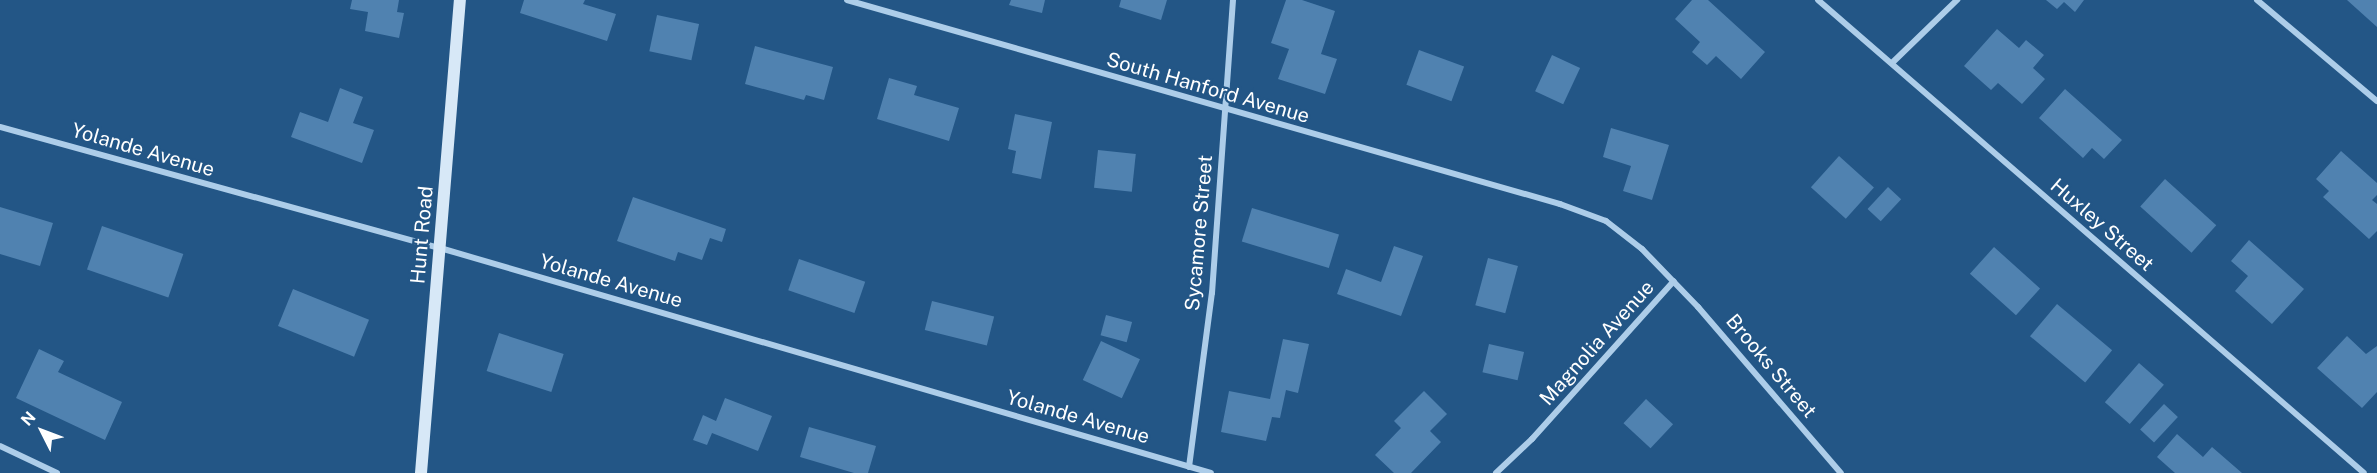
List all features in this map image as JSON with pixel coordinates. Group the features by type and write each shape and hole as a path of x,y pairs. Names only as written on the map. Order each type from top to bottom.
{"street":[{"name":"Hunt Road","path":"421,473 460,0"},
{"name":"South Hanford Avenue","path":"847,0 1225,111 1560,204"},
{"name":"Sycamore Street","path":"1189,467 1212,293 1233,0"},
{"name":"Huxley Street","path":"1818,0 2364,473"},
{"path":"1892,63 1957,0"},
{"path":"2257,0 2377,101"},
{"name":"Yolande Avenue","path":"0,128 440,248 1211,473"},
{"name":"Magnolia Avenue","path":"1496,473 1532,439 1674,281 1606,221 1560,204"},
{"name":"Brooks Street","path":"1674,281 1841,473"},
{"path":"0,446 57,473"}],"building":[{"path":"352,0 399,0 397,12 404,13 399,38 365,31 368,12 350,9"},
{"path":"524,0 585,0 583,4 616,14 607,41 520,13"},
{"path":"1011,0 1045,0 1042,13 1009,5"},
{"path":"1121,0 1167,0 1161,20 1119,7"},
{"path":"1286,0 1302,0 1335,11 1321,54 1337,59 1325,94 1278,79 1289,49 1271,43"},
{"path":"1692,0 1708,0 1765,52 1741,79 1716,56 1707,65 1692,52 1700,42 1675,19"},
{"path":"2046,0 2084,0 2075,12 2064,2 2057,9"},
{"path":"2347,0 2377,0 2377,27"},
{"path":"657,15 699,24 691,60 649,51"},
{"path":"1997,29 2019,48 2026,40 2044,55 2033,68 2045,79 2022,104 1998,83 1991,90 1964,66"},
{"path":"755,46 833,67 824,100 806,95 804,100 745,84"},
{"path":"1419,50 1464,66 1451,101 1406,85"},
{"path":"1552,55 1580,68 1563,104 1535,91"},
{"path":"889,78 917,86 914,95 959,108 949,141 877,119"},
{"path":"340,88 363,97 353,123 374,130 362,163 291,137 300,112 328,122"},
{"path":"2065,89 2122,140 2104,159 2092,148 2083,158 2039,118"},
{"path":"1015,114 1052,122 1041,179 1012,173 1016,151 1008,149"},
{"path":"1611,128 1669,145 1652,200 1623,191 1631,166 1603,157"},
{"path":"1098,150 1136,154 1132,192 1094,188"},
{"path":"2341,151 2377,183 2377,195 2372,200 2377,204 2377,231 2369,239 2323,197 2329,191 2316,179"},
{"path":"1839,156 1874,187 1846,219 1811,187"},
{"path":"2165,179 2216,225 2192,253 2140,206"},
{"path":"1888,187 1901,199 1881,221 1868,209"},
{"path":"633,197 726,229 722,242 710,238 702,260 678,252 675,261 617,241"},
{"path":"0,207 53,223 40,266 0,254"},
{"path":"1252,208 1339,235 1329,268 1242,241"},
{"path":"102,226 183,254 168,297 87,269"},
{"path":"2249,240 2304,289 2272,324 2235,291 2248,276 2231,261"},
{"path":"1394,246 1423,256 1401,316 1337,294 1346,269 1381,282"},
{"path":"1994,247 2040,288 2016,315 1970,274"},
{"path":"1488,258 1518,266 1505,313 1475,305"},
{"path":"799,259 865,282 854,313 788,290"},
{"path":"293,289 369,320 354,357 278,326"},
{"path":"932,301 994,316 987,346 925,330"},
{"path":"2057,304 2112,350 2085,382 2030,336"},
{"path":"1106,315 1132,322 1127,342 1101,335"},
{"path":"499,333 564,354 551,392 487,371"},
{"path":"2347,336 2366,354 2377,346 2377,392 2362,408 2317,368"},
{"path":"1283,339 1309,344 1298,393 1286,390 1280,418 1272,417 1266,441 1221,432 1229,391 1270,399"},
{"path":"1101,341 1140,359 1122,398 1083,380"},
{"path":"1489,344 1524,352 1518,380 1482,372"},
{"path":"39,349 64,361 58,372 122,402 105,440 16,398"},
{"path":"2139,363 2164,385 2130,424 2105,402"},
{"path":"1424,391 1447,414 1430,431 1441,442 1411,473 1394,473 1375,455 1401,428 1394,421"},
{"path":"725,398 772,416 758,451 712,433 707,445 693,440 703,415 716,421"},
{"path":"1646,399 1673,424 1651,448 1623,423"},
{"path":"2164,404 2178,417 2154,443 2140,430"},
{"path":"809,427 876,446 868,473 854,473 800,457"},
{"path":"2177,434 2203,457 2212,447 2242,473 2175,473 2157,457"}]}
